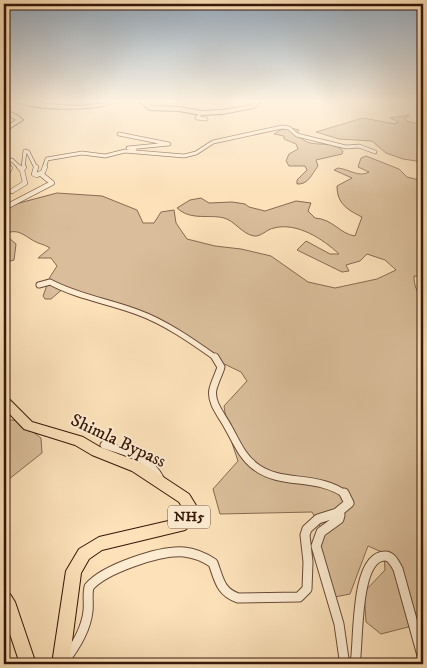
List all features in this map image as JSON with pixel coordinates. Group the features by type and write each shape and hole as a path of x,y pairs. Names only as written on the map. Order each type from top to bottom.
{"highway":[{"name":"Shimla Bypass","path":"4,401 28,426 79,441 96,451 137,468 162,482 184,498 190,508 189,518 180,525 99,544 84,554 74,571 61,664"},
{"path":"4,600 9,608 28,664"}],"street":[{"path":"22,170 25,166 25,152 28,151 30,161 36,168 34,174 41,174 45,170 45,161 55,156 88,153 105,156 125,151 156,155 188,155 200,151 204,146 213,142 254,133"},
{"path":"295,133 346,147 358,146 375,152"},
{"path":"119,134 169,143 128,148 152,152 156,155"},
{"path":"4,179 10,168 5,160 12,160 22,170 25,185 12,191"},
{"path":"4,208 52,183 41,174"},
{"path":"40,285 50,282 69,292 138,312 165,325 216,358 221,367 214,386 213,400 242,454 264,472 326,484 345,493 349,498 349,504 337,513 332,513 315,521 308,527 305,534 308,564 307,589 299,597 238,598 229,596 220,585 213,563 202,556 189,553 178,552 166,555 114,570 99,577 89,587 86,622 80,638 61,664"},
{"path":"104,445 141,459 157,471 162,482"},
{"path":"337,513 340,515 339,518 323,528 317,536 316,546 339,624 347,664"},
{"path":"355,664 359,599 372,562 378,557 386,556 394,561 398,569 423,659"}],"shaded area":[{"path":"297,133 302,139 308,142 332,145 343,151 342,154 316,160 318,166 309,178 304,183 297,184 297,180 307,170 305,166 289,166 286,161 289,154 298,149 296,144 284,139 284,136 274,134"},
{"path":"320,133 423,133 423,162 403,159 386,153 372,141 339,139"},
{"path":"366,156 399,169 407,177 423,181 423,277 414,276 414,282 419,293 423,296 423,616 412,626 381,634 366,622 364,592 385,570 384,553 368,546 350,594 335,597 320,554 321,528 312,512 220,514 213,489 238,461 228,431 224,406 247,381 241,372 216,360 146,314 65,287 51,299 45,299 43,296 50,277 57,266 51,258 38,258 50,248 22,234 10,232 8,237 16,244 14,260 4,263 4,207 57,193 102,196 137,210 143,223 154,223 161,212 174,210 176,223 187,239 271,256 308,282 335,288 377,279 396,270 385,260 367,254 360,261 346,265 349,271 342,272 297,250 306,241 330,254 339,254 309,233 292,227 283,227 271,229 254,236 246,233 224,218 194,216 177,208 190,200 201,198 209,203 232,202 265,211 296,201 311,203 308,211 315,218 327,221 355,236 362,217 344,206 339,197 337,186 352,178 334,170 338,168 358,174 365,174 369,172 358,167 361,158"},
{"path":"4,419 19,421 41,438 42,453 4,483"}]}
